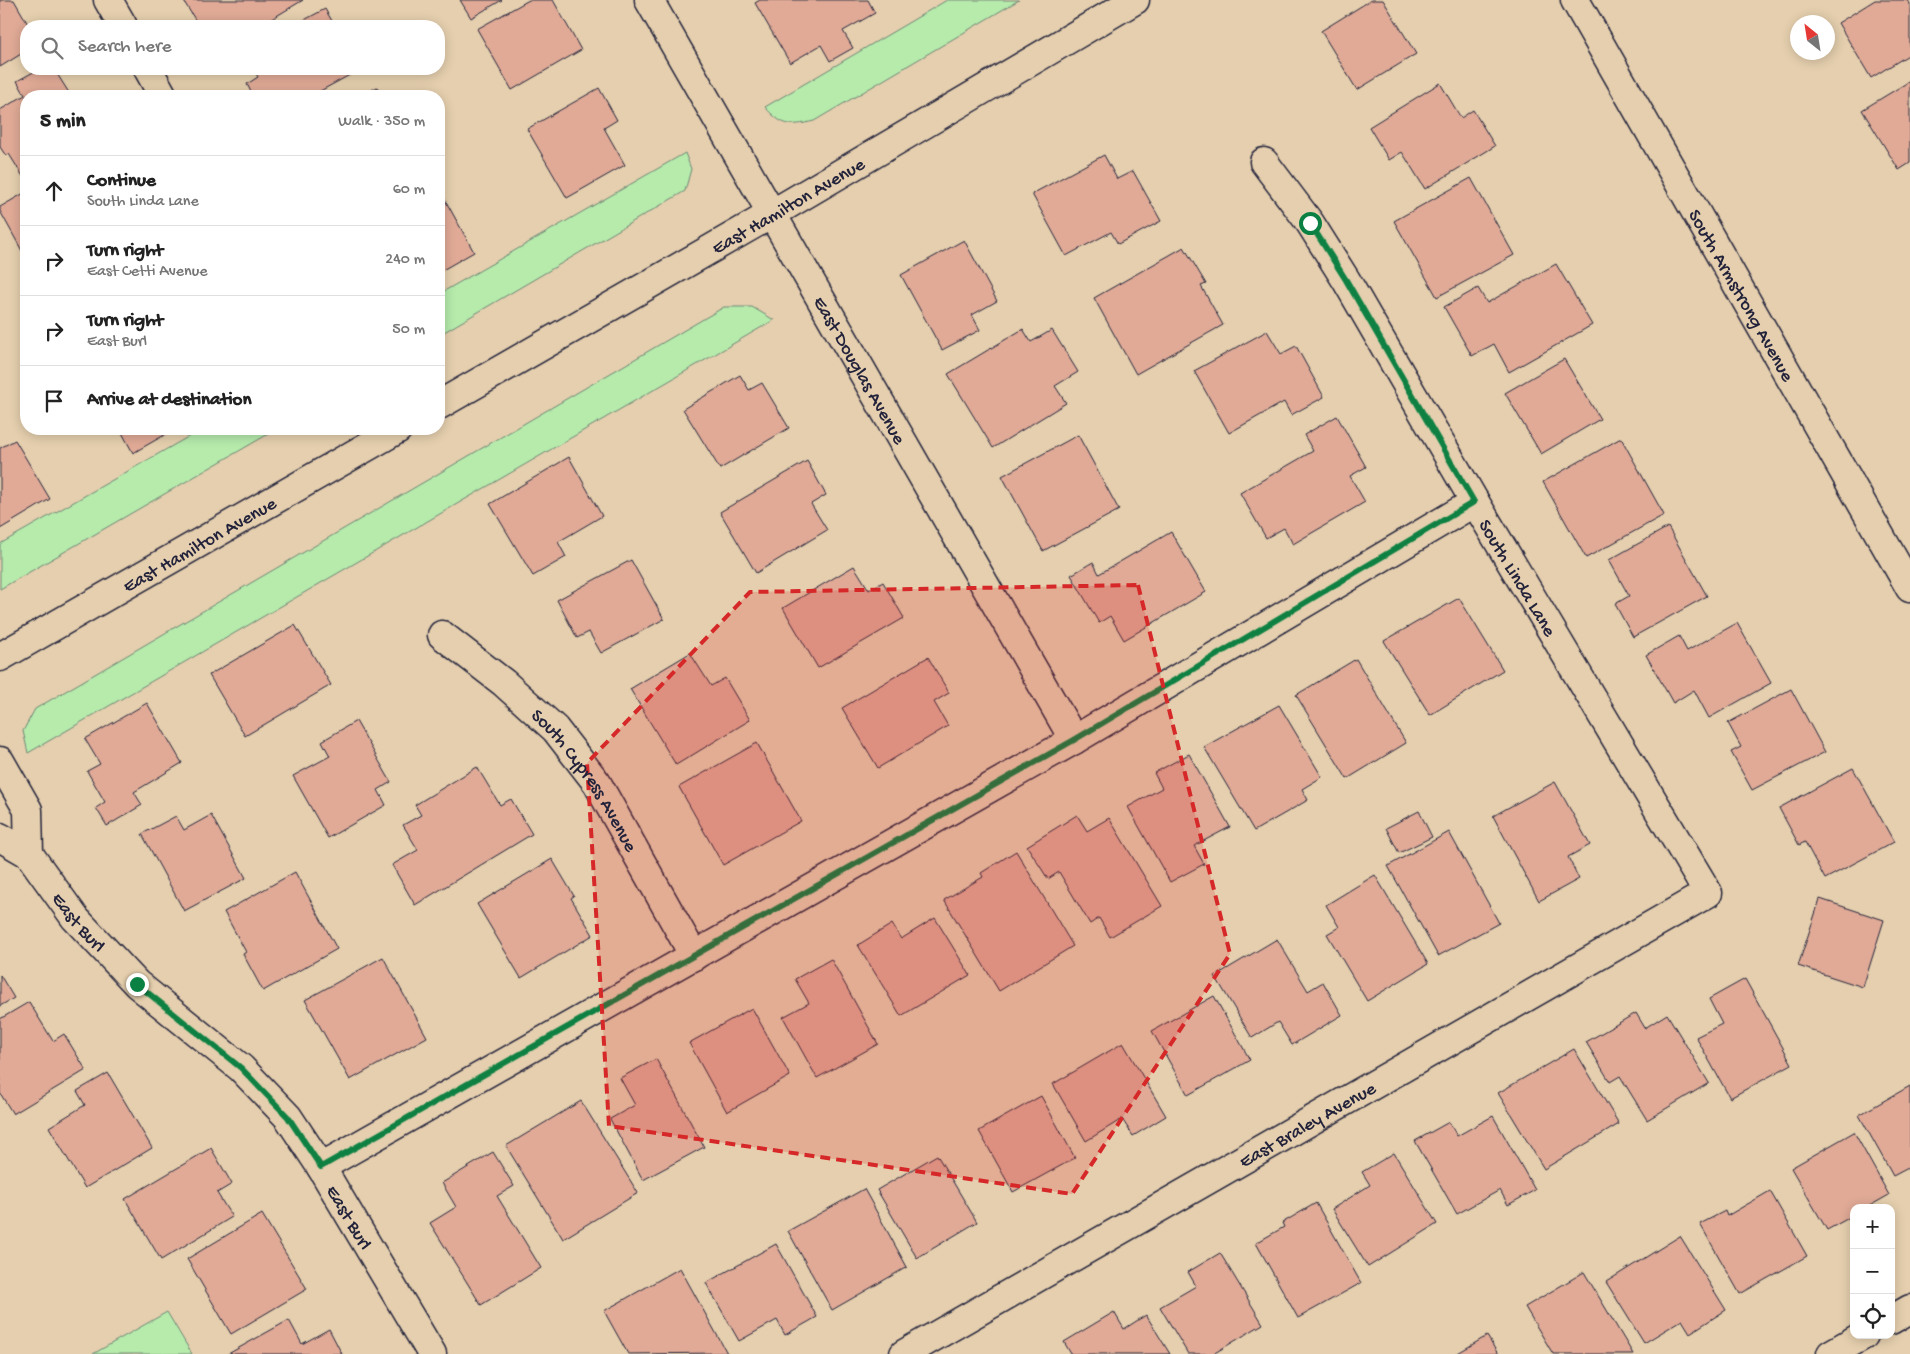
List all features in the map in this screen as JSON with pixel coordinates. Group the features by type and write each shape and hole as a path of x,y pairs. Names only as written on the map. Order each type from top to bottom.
{"street":[{"path":"108,0 120,20"},
{"name":"East Douglas Avenue","path":"649,0 770,215 1074,740"},
{"name":"East Hamilton Avenue","path":"445,402 770,215 1135,0"},
{"name":"South Armstrong Avenue","path":"1575,0 1907,571"},
{"path":"151,75 160,90"},
{"name":"South Linda Lane","path":"1264,162 1310,223 1346,280 1474,502 1708,893"},
{"name":"East Hamilton Avenue","path":"0,658 388,435"},
{"path":"321,1167 1074,740 1474,502"},
{"name":"South Cypress Avenue","path":"442,634 504,682 555,729 597,783 694,956"},
{"path":"0,761 28,810 29,854"},
{"name":"East Burl","path":"0,838 29,854 75,918 137,984 241,1068 288,1117 321,1167 432,1354"},
{"name":"East Braley Avenue","path":"904,1354 1708,893"},
{"path":"1895,1318 1910,1309"},
{"path":"1831,1354 1857,1339"}],"highlighted area":[{"path":"1138,585 1230,954 1072,1194 609,1126 587,763 750,592"}],"green space":[{"path":"947,0 1019,0 814,121 798,124 786,123 776,118 765,107"},
{"path":"685,153 691,169 685,191 445,331 445,291"},
{"path":"724,307 752,307 774,320 28,753 23,731 35,709"},
{"path":"191,435 267,435 0,589 0,544"},
{"path":"167,1312 192,1354 93,1354"}],"building":[{"path":"0,0 14,0 26,20 20,20 20,55 0,67"},
{"path":"183,0 303,0 270,20 195,20"},
{"path":"460,0 502,0 471,18"},
{"path":"529,0 553,0 581,50 512,90 477,29"},
{"path":"760,0 868,0 875,13 843,31 853,48 830,61 821,45 790,63 755,3"},
{"path":"1371,0 1383,0 1416,54 1357,90 1321,31"},
{"path":"1875,0 1908,0 1910,4 1910,54 1871,78 1838,23"},
{"path":"325,9 331,20 304,20"},
{"path":"28,75 58,75 67,90 22,90 17,81"},
{"path":"257,75 350,75 322,90 250,90 247,84 258,77"},
{"path":"1910,81 1910,163 1899,170 1862,110"},
{"path":"1440,83 1461,118 1473,110 1495,146 1425,189 1402,152 1389,160 1369,127"},
{"path":"599,88 617,120 604,128 625,165 567,198 527,129"},
{"path":"20,98 20,172 9,154 6,156 0,147 0,110"},
{"path":"1104,155 1117,179 1133,171 1161,221 1118,244 1111,232 1066,256 1032,194"},
{"path":"1471,178 1514,255 1437,297 1394,221"},
{"path":"20,195 20,247 0,211 0,207"},
{"path":"445,200 474,252 445,269"},
{"path":"964,240 997,301 972,315 980,330 942,350 901,275"},
{"path":"1184,247 1206,284 1201,286 1223,325 1136,374 1094,298"},
{"path":"1556,264 1592,325 1509,372 1494,344 1472,356 1444,307 1478,288 1487,303"},
{"path":"1023,329 1031,342 1052,330 1078,372 1055,386 1066,403 993,448 948,374"},
{"path":"1267,331 1281,354 1296,346 1324,397 1291,415 1284,402 1229,433 1194,371"},
{"path":"1564,359 1600,419 1541,454 1505,393"},
{"path":"740,375 749,390 762,383 789,428 720,469 683,409"},
{"path":"1337,416 1366,467 1350,476 1365,502 1293,544 1284,528 1266,538 1240,493 1313,451 1304,435"},
{"path":"123,435 164,435 133,453"},
{"path":"1078,435 1119,510 1043,551 1002,476"},
{"path":"1621,438 1664,515 1586,558 1543,482"},
{"path":"15,440 50,499 0,529 0,448"},
{"path":"569,457 602,516 558,542 566,557 533,576 490,504"},
{"path":"807,461 826,495 811,504 827,530 756,573 720,512"},
{"path":"1668,527 1707,596 1633,637 1615,604 1629,596 1609,560"},
{"path":"1171,532 1206,592 1124,640 1110,616 1099,623 1071,575 1093,562 1099,574"},
{"path":"631,560 664,619 601,653 589,632 577,638 557,600"},
{"path":"854,566 869,590 883,582 904,618 818,668 783,608"},
{"path":"1459,598 1503,670 1430,715 1384,641"},
{"path":"1737,623 1771,683 1709,718 1694,690 1673,703 1646,655 1679,636 1687,651"},
{"path":"295,625 331,685 245,736 209,675"},
{"path":"690,653 711,686 725,678 750,720 676,765 630,689"},
{"path":"928,657 949,693 934,702 948,726 878,768 842,708"},
{"path":"1356,659 1406,743 1347,779 1296,695"},
{"path":"1791,689 1825,752 1752,790 1731,752 1741,747 1728,723"},
{"path":"147,703 182,763 134,792 142,805 107,826 96,808 105,802 87,771 100,764 85,739"},
{"path":"1279,705 1322,777 1302,789 1308,800 1254,831 1204,747"},
{"path":"356,721 391,782 378,790 386,805 328,838 293,776 330,756 322,741"},
{"path":"757,743 801,821 723,865 679,787"},
{"path":"1189,754 1230,827 1194,846 1204,864 1170,882 1128,807 1162,788 1154,773"},
{"path":"477,767 500,805 511,799 532,834 415,905 392,865 418,850 403,825 421,815 415,805"},
{"path":"1853,768 1894,842 1825,879 1805,842 1799,845 1779,808"},
{"path":"1555,782 1590,845 1568,857 1579,879 1539,901 1493,816"},
{"path":"1419,811 1432,837 1399,853 1386,828"},
{"path":"211,815 246,878 184,911 142,834 176,816 184,830"},
{"path":"1077,815 1087,831 1109,818 1162,906 1110,937 1099,918 1090,924 1059,872 1048,879 1027,846"},
{"path":"1449,832 1499,923 1438,956 1388,866"},
{"path":"1016,851 1073,946 999,991 944,900 983,877 981,873"},
{"path":"552,859 574,896 571,898 593,935 521,978 477,904"},
{"path":"295,872 337,949 263,991 243,954 246,952 224,912"},
{"path":"1375,875 1428,964 1367,1001 1327,934 1339,927 1326,905"},
{"path":"1820,899 1884,920 1863,987 1798,966"},
{"path":"935,918 970,975 901,1016 858,945 892,924 901,939"},
{"path":"1277,939 1308,991 1323,982 1342,1015 1292,1045 1278,1022 1252,1038 1215,976"},
{"path":"383,957 427,1037 350,1080 305,1000"},
{"path":"831,959 878,1044 817,1078 783,1017 809,1003 795,979"},
{"path":"0,975 14,998 0,1006"},
{"path":"1745,979 1792,1064 1730,1098 1696,1037 1722,1024 1709,999"},
{"path":"1214,996 1250,1060 1188,1095 1152,1031"},
{"path":"29,1002 53,1041 64,1034 86,1070 13,1114 0,1093 0,1019"},
{"path":"752,1008 790,1076 727,1112 689,1043"},
{"path":"1636,1013 1645,1028 1667,1014 1709,1083 1647,1120 1620,1076 1610,1082 1586,1042"},
{"path":"1123,1043 1166,1116 1133,1136 1122,1119 1086,1141 1053,1084"},
{"path":"1574,1049 1619,1124 1544,1169 1498,1093"},
{"path":"656,1059 704,1147 643,1180 610,1119 635,1105 620,1078"},
{"path":"108,1073 152,1148 85,1188 49,1127 85,1105 77,1091"},
{"path":"1910,1086 1910,1167 1893,1176 1859,1115"},
{"path":"1041,1096 1075,1158 1013,1192 979,1131"},
{"path":"581,1101 638,1193 563,1239 506,1146"},
{"path":"1493,1116 1535,1190 1508,1205 1500,1190 1457,1214 1415,1141 1449,1122 1457,1136"},
{"path":"1854,1132 1889,1195 1873,1204 1850,1204 1850,1217 1827,1230 1791,1168"},
{"path":"211,1148 232,1184 217,1193 232,1217 161,1260 125,1199"},
{"path":"493,1152 514,1186 497,1196 541,1268 481,1305 430,1223 456,1207 442,1183"},
{"path":"1394,1153 1437,1224 1368,1267 1332,1209 1370,1185 1362,1172"},
{"path":"937,1155 977,1222 917,1258 877,1190"},
{"path":"864,1189 907,1267 832,1310 788,1231"},
{"path":"1770,1191 1807,1256 1740,1294 1700,1224 1725,1211 1727,1216"},
{"path":"1316,1203 1361,1283 1298,1318 1256,1243 1284,1227 1282,1223"},
{"path":"262,1214 307,1289 231,1334 187,1259"},
{"path":"1680,1236 1726,1310 1690,1333 1682,1320 1644,1343 1606,1282"},
{"path":"776,1244 817,1317 785,1335 777,1320 739,1341 706,1283"},
{"path":"1220,1253 1263,1324 1213,1354 1188,1354 1160,1307 1196,1286 1188,1272"},
{"path":"680,1268 727,1353 628,1354 604,1311"},
{"path":"1584,1272 1633,1354 1553,1354 1525,1307"},
{"path":"1114,1312 1124,1329 1146,1315 1170,1354 1071,1354 1064,1342"},
{"path":"289,1320 302,1344 329,1329 342,1354 228,1354"},
{"path":"1487,1336 1498,1354 1456,1354"}],"route":[{"path":"137,984 241,1068 288,1117 321,1167 1074,740 1474,502 1346,280 1310,223"}]}
